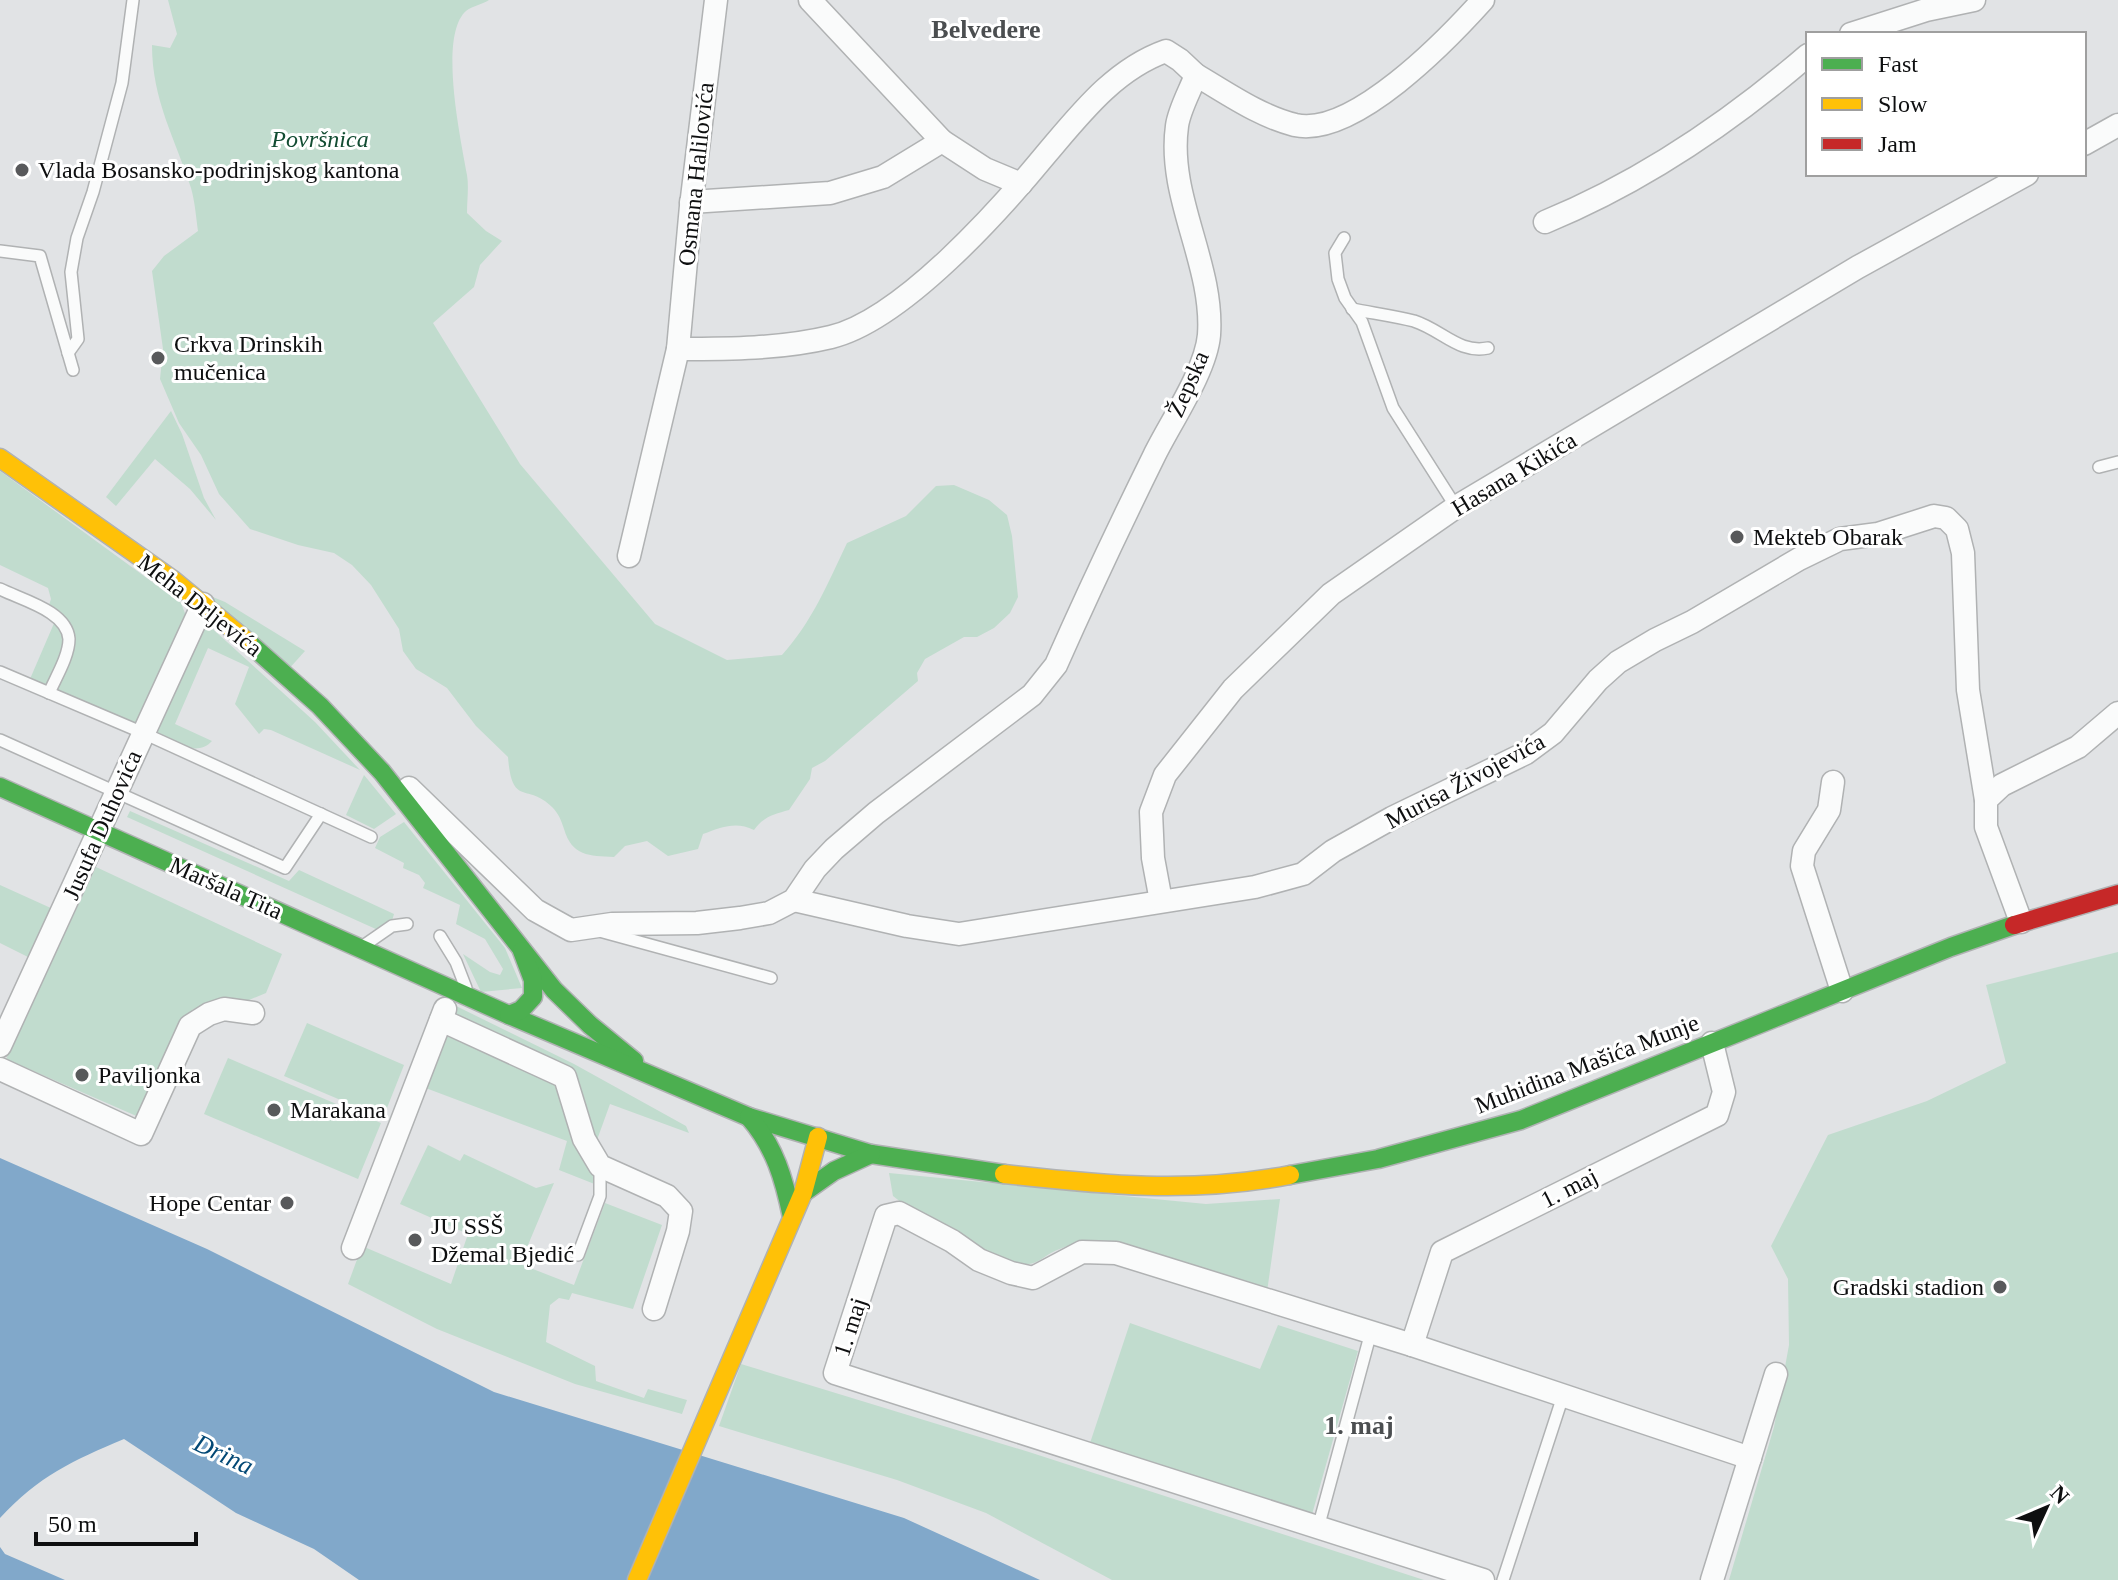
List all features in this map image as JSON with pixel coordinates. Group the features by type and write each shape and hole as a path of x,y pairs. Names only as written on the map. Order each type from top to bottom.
{"main road":[{"name":"Meha Drljevića","path":"0,458 173,580 320,706 382,772 522,951 571,1007 649,1074"},
{"name":"Maršala Tita","path":"0,787 509,1015 749,1117 818,1137"},
{"name":"Muhidina Mašića Munje","path":"818,1137 871,1154 996,1173 1106,1185 1182,1188 1244,1184 1378,1159 1521,1120 1951,947 2021,922 2118,894"},
{"path":"509,1015 528,1005 535,990 522,951"},
{"path":"749,1117 765,1133 774,1149 792,1217"},
{"path":"637,1580 803,1193 818,1137"},
{"path":"803,1193 834,1171 871,1154"}],"street":[{"name":"Osmana Halilovića","path":"629,556 678,349 691,202 716,0"},
{"path":"810,0 942,141 985,169 1021,184"},
{"path":"678,349 774,346 833,337 888,310 969,240 1106,88 1134,66 1166,51 1196,75 1268,116 1298,126 1326,125 1364,108 1446,41 1483,0"},
{"path":"1857,32 1926,10 1974,0"},
{"path":"1545,222 1589,204 1657,166 1731,117 1806,57"},
{"name":"Žepska","path":"794,900 815,869 834,849 876,813 1032,695 1056,665 1206,349 1209,336 1208,301 1181,188 1176,151 1177,123 1196,75"},
{"path":"2086,143 2114,131"},
{"path":"691,202 830,193 883,177 942,141"},
{"name":"Hasana Kikića","path":"1161,901 1153,858 1151,812 1165,775 1233,689 1331,594 1456,507 1858,267 2023,176"},
{"name":"Murisa Živojevića","path":"794,900 907,926 959,934 1255,887 1303,874 1333,851 1392,818 1526,753 1553,733 1608,671 1655,640 1840,539 1878,534 1934,516 1946,518 1957,529 1963,553 1968,690 1986,800 1986,827 2021,922"},
{"name":"Jusufa Duhovića","path":"0,1046 203,604"},
{"path":"1986,800 2002,785 2078,747 2118,713"},
{"name":"Meha Drljevića","path":"382,772 424,801 501,880 535,910 571,930 612,924 697,923 740,918 769,913 794,900"},
{"path":"1833,782 1829,810 1804,851 1802,866 1842,991"},
{"path":"353,1248 441,1020 460,992"},
{"path":"0,1069 141,1134 190,1026 224,1009 253,1013"},
{"path":"441,1020 565,1077 584,1139 600,1166 667,1196 681,1211 678,1231 654,1309"},
{"name":"1. maj","path":"1412,1345 1442,1252 1717,1115 1724,1092 1712,1043"},
{"name":"1. maj","path":"1483,1580 835,1373 886,1216 899,1213 952,1241 979,1260 1033,1278 1082,1252 1116,1253 1412,1345 1750,1458"},
{"path":"1712,1580 1776,1374"}],"lane":[{"path":"68,353 78,339 71,272 77,238 93,192 122,83 133,0"},
{"path":"1344,238 1335,253 1338,279 1351,309 1362,322 1393,408 1456,507"},
{"path":"0,251 40,256 73,370"},
{"path":"1351,309 1412,321 1443,333 1463,348 1488,348"},
{"path":"2099,467 2118,462"},
{"path":"0,589 57,616 65,626 69,638 67,649 49,693"},
{"path":"0,672 371,837"},
{"path":"0,740 285,868 321,814"},
{"path":"360,948 392,926 407,924"},
{"path":"590,929 771,978"},
{"path":"440,936 456,962 460,992"},
{"path":"578,1255 600,1196 600,1166"},
{"path":"1318,1529 1371,1332"},
{"path":"1503,1580 1563,1396"}],"green space":[{"name":"Površnica","path":"168,0 489,0 466,11 458,24 452,65 468,180 467,213 502,241 480,265 474,287 433,323 520,464 655,624 727,660 782,655 811,616 847,543 906,516 936,486 954,485 989,500 1007,515 1018,597 1010,613 994,628 977,637 964,637 925,659 917,673 918,681 825,761 812,768 810,779 789,810 769,817 754,830 735,825 716,829 703,834 698,849 668,856 647,841 625,846 614,857 589,855 577,849 567,838 560,817 552,807 517,789 510,773 508,757 476,726 447,688 416,669 403,651 399,629 371,585 352,565 334,553 250,529 219,494 201,455 179,423 160,379 163,349 152,271 164,256 198,231 191,188 160,101 153,65 152,45 170,48 177,34"},
{"path":"171,411 204,498 216,520 190,489 155,459 116,506 106,497"},
{"path":"0,471 181,603 188,621 140,729 56,691 74,644 48,608 51,599 48,588 0,565"},
{"path":"181,584 225,602 305,651 287,671"},
{"path":"55,621 61,628 64,645 48,687 30,679"},
{"path":"205,622 315,722 360,770 271,730 264,729 259,734 235,704 249,667 208,648 175,724 212,741 206,746 190,748 152,730"},
{"path":"364,775 396,814 374,829 346,815"},
{"path":"130,811 289,881 299,870 394,914 391,924 378,930 127,817"},
{"path":"404,822 505,948 522,988 481,992 463,954 490,972 500,975 503,969 485,939 456,924 460,905 423,888 425,883 419,875 403,868 404,863 375,848 380,837"},
{"path":"96,867 282,954 266,993 249,1000 193,1009 141,1118 6,1059"},
{"path":"0,885 53,909 30,958 0,943"},
{"path":"2118,952 2118,1580 1729,1580 1774,1427 1789,1345 1788,1279 1771,1246 1828,1135 1927,1101 2006,1063 1986,985"},
{"path":"452,1004 574,1064 686,1126 689,1133 610,1104 593,1151 571,1072 448,1014"},
{"path":"307,1023 404,1065 383,1118 284,1076"},
{"path":"444,1035 557,1081 597,1177 597,1185 559,1170 567,1141 423,1087"},
{"name":"Marakana","path":"228,1058 381,1123 358,1179 204,1114"},
{"path":"428,1145 460,1161 464,1154 536,1188 554,1183 520,1264 574,1285 605,1203 662,1225 633,1309 572,1293 569,1300 559,1298 550,1305 546,1342 595,1366 596,1381 644,1398 648,1389 687,1400 682,1414 575,1384 437,1329 348,1284 362,1246 451,1284 468,1234 400,1204"},
{"path":"889,1173 1206,1204 1280,1199 1267,1292 1092,1240 1061,1248 1029,1264 996,1259 958,1241 893,1196"},
{"path":"1130,1323 1260,1369 1278,1325 1358,1351 1311,1518 1088,1449"},
{"path":"741,1364 1029,1452 1424,1580 1112,1580 986,1513 897,1480 719,1426"}],"water":[{"name":"Drina","path":"0,1158 207,1249 494,1392 904,1518 1040,1580 359,1580 314,1549 236,1513 124,1439 57,1471 14,1503 0,1518"},
{"path":"0,1547 5,1554 65,1580 0,1580"}],"traffic: fast":[{"path":"248,642 320,706 382,772 554,990 634,1061"},
{"path":"0,787 509,1015 749,1117 871,1154 1004,1174"},
{"path":"1290,1175 1378,1159 1521,1120 1951,947 2014,925"},
{"path":"509,1015 521,1010 533,997 533,980 522,951"},
{"path":"749,1117 766,1140 777,1164 792,1217"},
{"path":"803,1193 834,1171 871,1154"}],"traffic: slow":[{"path":"0,458 173,580 248,642"},
{"path":"637,1580 803,1193 818,1137"},
{"path":"1004,1174 1147,1186 1217,1184 1290,1175"}],"traffic: jam":[{"path":"2014,925 2118,894"}],"place":[{"name":"Vlada Bosansko-podrinjskog kantona","path":"22,170"},
{"name":"Crkva Drinskih mučenica","path":"158,358"},
{"name":"Mekteb Obarak","path":"1737,537"},
{"name":"Paviljonka","path":"82,1075"},
{"name":"Marakana","path":"274,1110"},
{"name":"Hope Centar","path":"287,1203"},
{"name":"JU SSŠ Džemal Bjedić","path":"415,1240"},
{"name":"Gradski stadion","path":"2000,1287"}],"district":[{"name":"Belvedere","path":"986,29"},
{"name":"1. maj","path":"1359,1425"}]}
